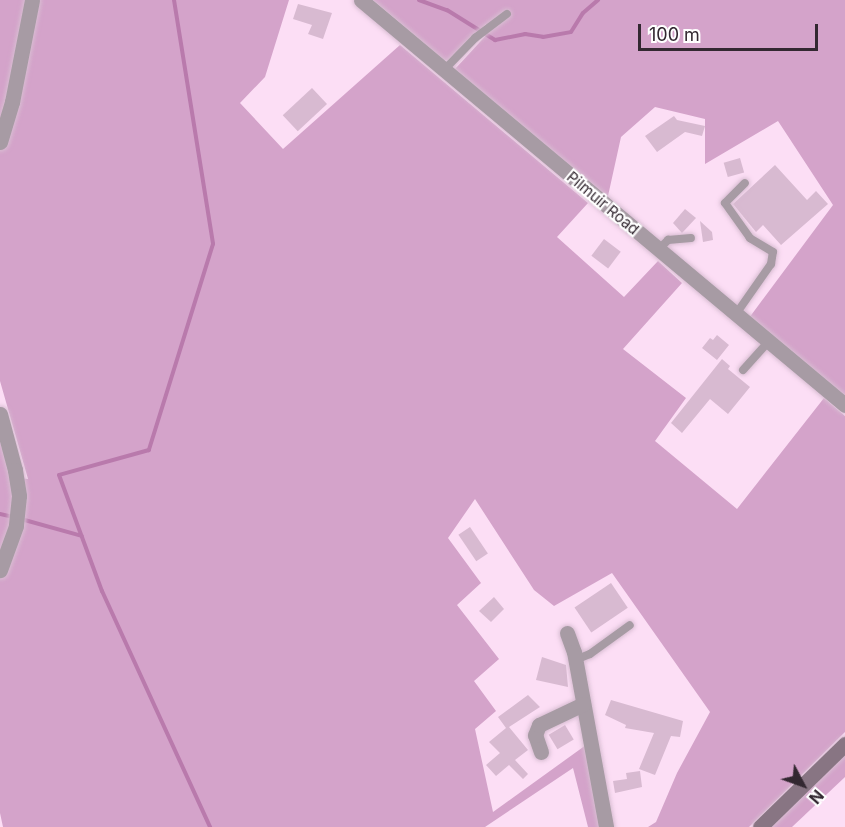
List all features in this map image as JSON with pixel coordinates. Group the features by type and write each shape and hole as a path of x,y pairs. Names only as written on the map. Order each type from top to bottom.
{"street":[{"path":"0,142 12,102 32,0"},
{"name":"Pilmuir Road","path":"361,0 845,405"},
{"path":"0,414 15,470 19,496 16,526 0,570"},
{"path":"567,633 575,660 606,827"},
{"path":"541,752 535,735 539,725 583,704"},
{"path":"760,827 845,744"}],"lane":[{"path":"444,70 475,38 507,14"},
{"path":"736,314 771,264 773,252 750,238 724,203 745,183"},
{"path":"658,249 668,240 691,238"},
{"path":"743,370 769,341"},
{"path":"575,660 590,654 630,625"}],"shaded area":[{"path":"0,0 289,0 265,77 240,103 283,149 400,45 588,203 557,237 624,297 658,261 682,283 623,349 686,398 655,441 737,509 824,398 845,416 845,732 749,827 648,827 656,822 677,773 710,712 612,573 554,606 534,590 475,499 448,538 481,583 457,605 499,659 474,681 496,711 475,729 493,812 586,745 603,827 588,827 573,768 485,827 3,827 0,813 0,442 11,477 28,479 0,381"},
{"path":"373,0 845,0 845,397 749,318 833,205 778,121 705,164 705,119 655,107 621,137 608,196 604,197 455,69 490,31 486,24 448,60 444,60"},
{"path":"845,754 845,777 792,827 771,827"}],"building":[{"path":"298,4 332,13 323,39 308,34 312,25 293,19"},
{"path":"312,88 327,104 298,131 283,115"},
{"path":"674,116 677,120 705,126 702,136 685,132 657,152 645,136"},
{"path":"740,158 744,172 728,177 724,163"},
{"path":"775,165 807,200 816,191 828,204 781,245 763,225 756,232 733,204"},
{"path":"685,209 696,218 682,233 673,223"},
{"path":"700,221 712,232 713,240 703,242"},
{"path":"604,239 621,252 608,268 591,256"},
{"path":"717,335 729,345 717,360 702,348 710,338 713,340"},
{"path":"722,359 730,366 728,369 750,387 728,414 710,399 682,433 671,423"},
{"path":"470,527 488,554 476,561 458,535"},
{"path":"611,583 628,608 591,632 575,608"},
{"path":"494,597 504,609 491,622 479,611"},
{"path":"542,657 566,665 568,687 536,680"},
{"path":"528,695 540,707 509,727 528,750 515,760 528,774 523,779 509,765 496,776 486,765 500,753 489,742 506,728 498,717"},
{"path":"611,700 683,721 680,737 671,736 655,775 639,769 654,733 625,728 626,725 605,715"},
{"path":"565,725 574,740 557,749 549,735"},
{"path":"640,771 642,787 615,793 613,781 627,779 626,773"}],"waterway":[{"path":"174,0 213,244 149,450 59,475 102,591 210,827"},
{"path":"419,0 447,10 495,40 525,34 543,37 571,32 583,13 598,0"},
{"path":"0,514 13,517"},
{"path":"21,519 82,536"}]}
